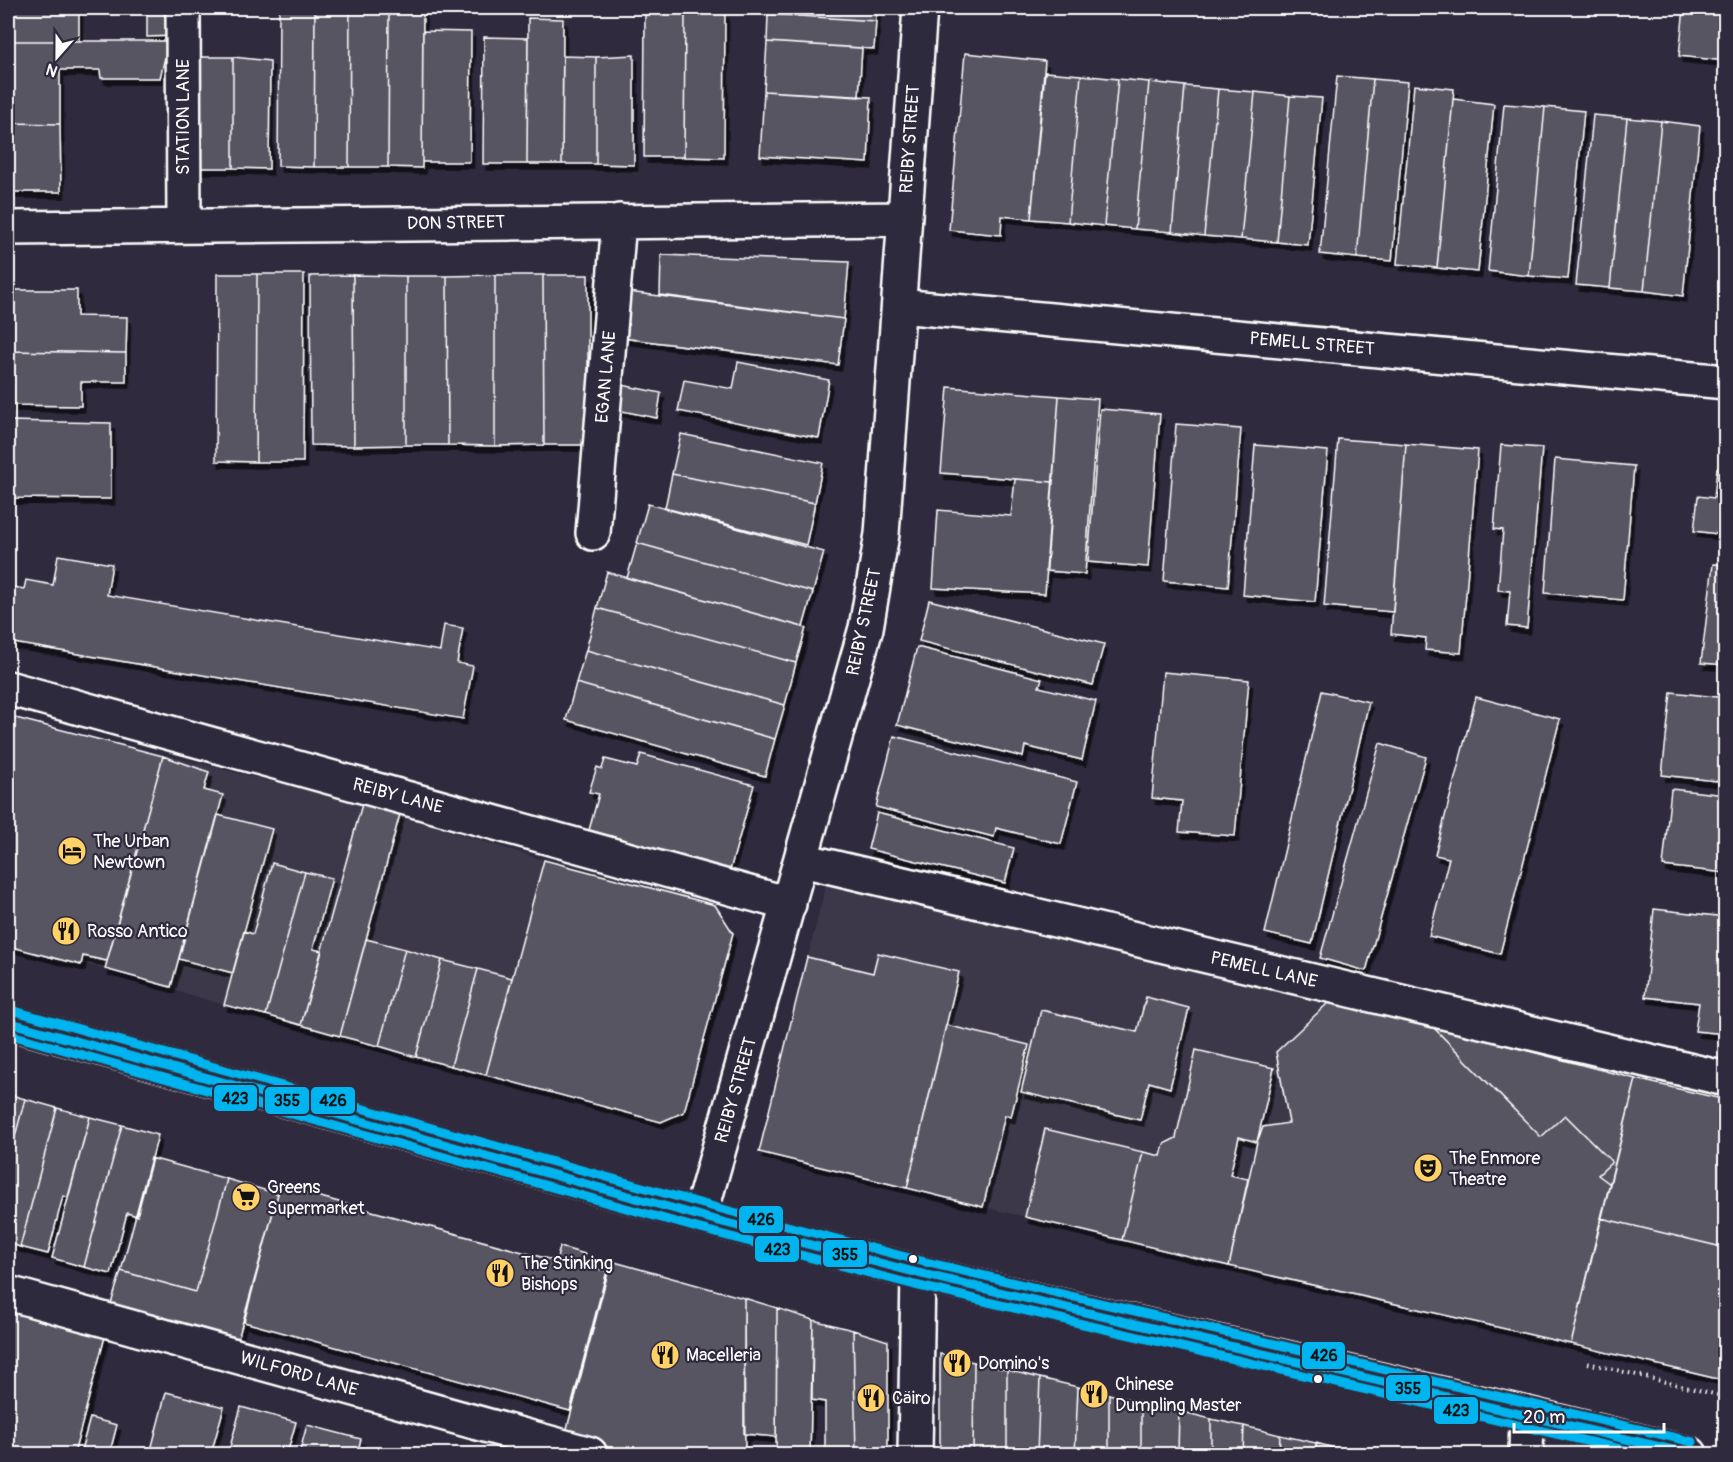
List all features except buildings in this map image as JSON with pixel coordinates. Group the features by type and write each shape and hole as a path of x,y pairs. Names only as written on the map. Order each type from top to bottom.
{"main road":[{"name":"STATION LANE","path":"183,8 184,226"},
{"name":"REIBY STREET","path":"700,1216 802,860 868,616 882,534 920,8"},
{"name":"DON STREET","path":"8,228 904,219"},
{"name":"EGAN LANE","path":"593,533 620,221"},
{"name":"PEMELL STREET","path":"899,306 1725,382"},
{"name":"REIBY LANE","path":"8,688 789,904"},
{"name":"PEMELL LANE","path":"802,860 1725,1079"},
{"path":"8,1022 700,1216 918,1273 1527,1414 1690,1455"},
{"path":"915,1455 918,1273"},
{"name":"WILFORD LANE","path":"8,1293 590,1455"},
{"path":"1526,1455 1527,1414"}],"path":[{"path":"1588,1363 1725,1397"}],"shaded area":[{"path":"8,716 362,804 544,860 715,905 733,933 684,1112 661,1122 224,1005 105,969 8,946"},
{"path":"828,877 1725,1096 1725,1381 1025,1217 759,1152"}],"transit line":[{"name":"426","path":"11,1010 703,1204 921,1261 1693,1442"},
{"name":"355","path":"8,1022 700,1216 918,1273 1690,1454"},
{"name":"423","path":"8,1034 697,1228 915,1285 1642,1454"}],"place":[{"name":"The Urban Newtown","path":"72,851"},
{"name":"Rosso Antico","path":"66,931"},
{"name":"The Enmore Theatre","path":"1428,1168"},
{"name":"Greens Supermarket","path":"246,1197"},
{"name":"The Stinking Bishops","path":"500,1273"},
{"name":"Macelleria","path":"665,1355"},
{"name":"Domino's","path":"957,1363"},
{"name":"Chinese Dumpling Master","path":"1094,1394"},
{"name":"Cäiro","path":"871,1398"}]}
